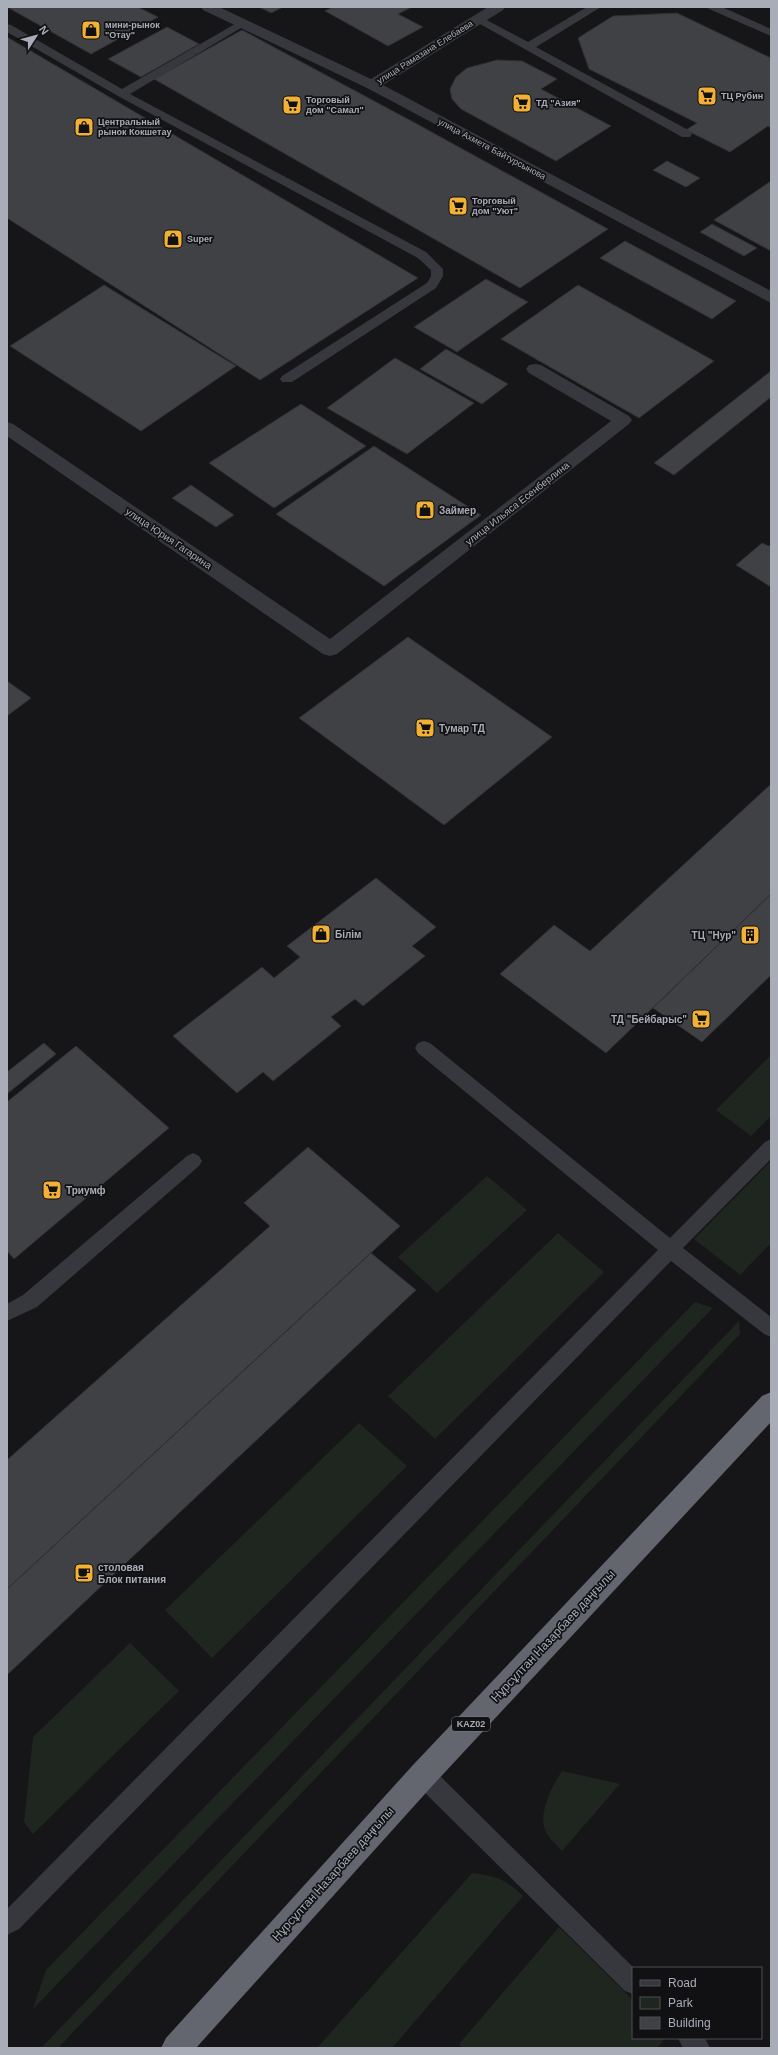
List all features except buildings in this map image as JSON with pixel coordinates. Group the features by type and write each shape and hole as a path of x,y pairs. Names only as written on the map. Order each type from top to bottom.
{"highway":[{"name":"Нұрсұлтан Назарбаев даңғылы","path":"176,2048 423,1775 771,1404"}],"street":[{"name":"улица Ахмета Байтурсынова","path":"208,7 372,85 771,298"},
{"name":"улица Рамазана Елебаева","path":"372,85 498,7"},
{"name":"улица Ильяса Есенберлина","path":"330,649 623,420 535,370"},
{"name":"улица Юрия Гагарина","path":"7,428 330,649"}],"lane":[{"path":"528,47 595,7"},
{"path":"713,7 771,33"},
{"path":"477,19 686,134"},
{"path":"122,94 242,23"},
{"path":"7,27 122,94 422,254 438,269 437,276 432,284 287,378"},
{"path":"424,1048 671,1249 771,1328"},
{"path":"7,1924 771,1148"},
{"path":"7,1313 30,1301 193,1161"},
{"path":"423,1775 632,1982"},
{"path":"690,2039 699,2048"}],"green space":[{"path":"771,1055 771,1116 751,1136 716,1110"},
{"path":"771,1161 771,1243 740,1275 694,1239"},
{"path":"487,1176 527,1210 437,1293 398,1257"},
{"path":"558,1233 604,1272 435,1439 388,1396"},
{"path":"695,1302 713,1308 33,2009 46,1970"},
{"path":"739,1321 740,1334 58,2048 41,2048"},
{"path":"359,1423 407,1466 212,1658 165,1610"},
{"path":"130,1643 179,1691 33,1834 24,1822 33,1737"},
{"path":"562,1771 620,1784 562,1851 547,1835 543,1817 550,1792"},
{"path":"472,1873 488,1875 500,1879 523,1896 392,2048 317,2048"},
{"path":"559,1927 632,1999 632,2039 664,2039 657,2048 462,2048 459,2044"}],"place":[{"name":"мини-рынок \"Отау\"","path":"91,30"},
{"name":"ТЦ Рубин","path":"707,96"},
{"name":"ТД \"Азия\"","path":"522,103"},
{"name":"Торговый дом \"Самал\"","path":"292,105"},
{"name":"Центральный рынок Кокшетау","path":"84,127"},
{"name":"Торговый дом \"Уют\"","path":"458,206"},
{"name":"Super","path":"173,239"},
{"name":"Займер","path":"425,510"},
{"name":"Тумар ТД","path":"425,728"},
{"name":"Білім","path":"321,934"},
{"name":"ТЦ \"Нур\"","path":"750,935"},
{"name":"ТД \"Бейбарыс\"","path":"701,1019"},
{"name":"Триумф","path":"52,1190"},
{"name":"столовая Блок питания","path":"84,1573"}]}
